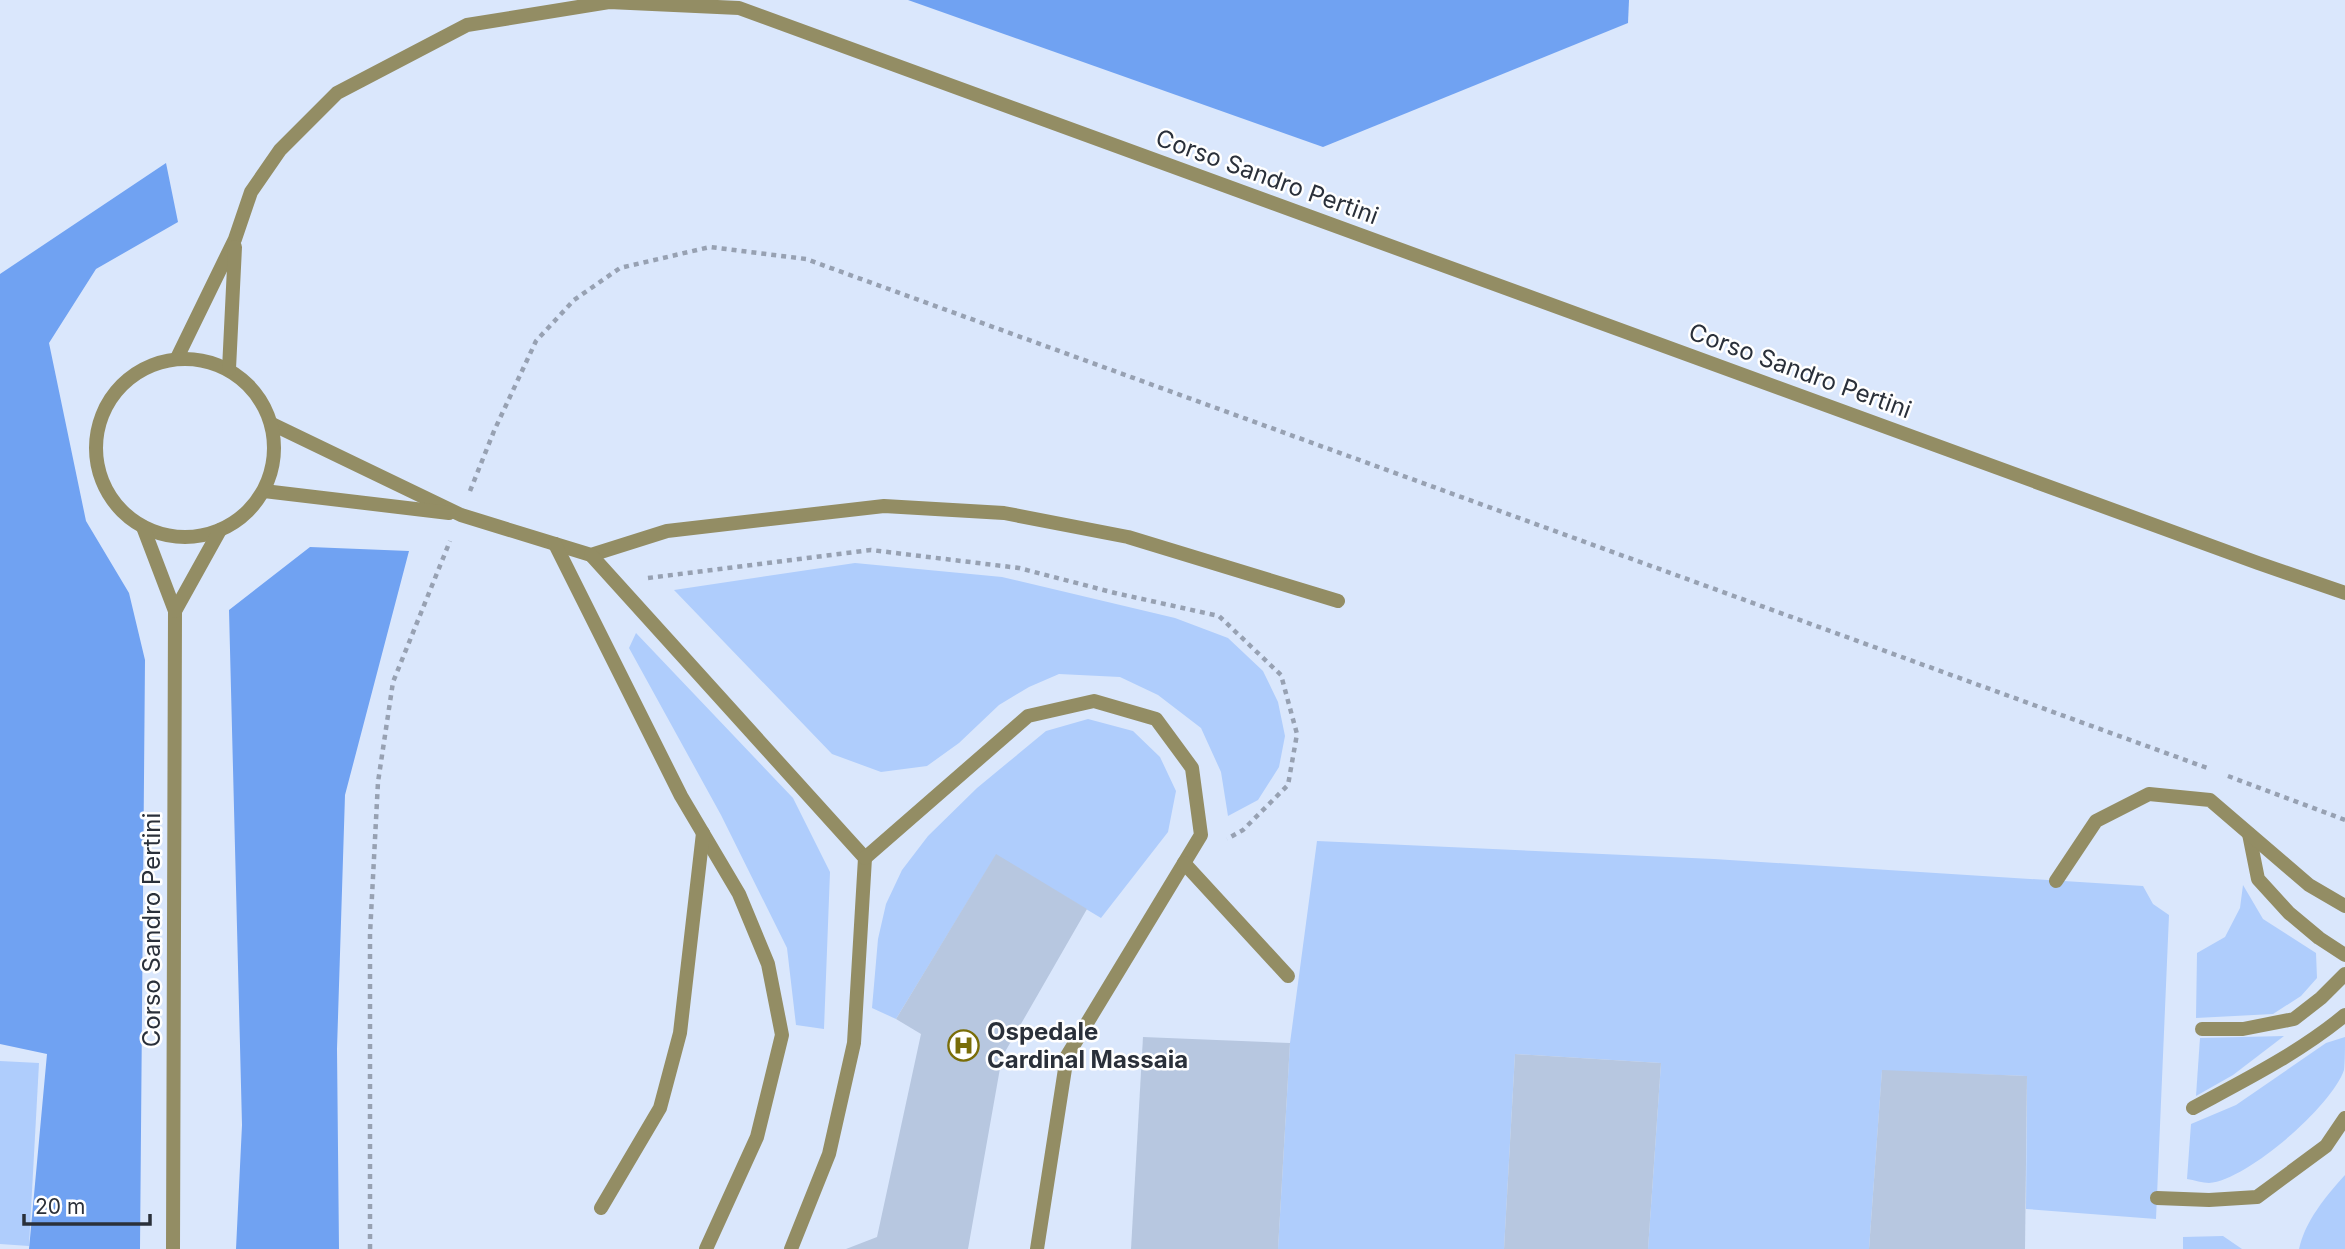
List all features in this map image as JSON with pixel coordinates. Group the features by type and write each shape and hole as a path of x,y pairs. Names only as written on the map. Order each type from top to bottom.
{"street":[{"name":"Corso Sandro Pertini","path":"177,358 235,239 251,192 280,150 337,93 467,25 609,2 739,9 2345,593"},
{"name":"Corso Sandro Pertini","path":"229,369 235,239"},
{"path":"177,358 204,360 229,369 248,384 263,402 272,424 275,447 273,470 264,491 246,514 220,530 195,537 168,536 143,527 120,509 104,486 95,458 97,429 107,403 125,380 149,365 177,358"},
{"path":"272,424 461,514 591,555 865,858 854,1043 830,1154 791,1249"},
{"path":"264,491 461,514"},
{"path":"591,555 667,531 884,506 1004,513 1128,537 1338,601"},
{"name":"Corso Sandro Pertini","path":"143,527 175,611 173,1249"},
{"name":"Corso Sandro Pertini","path":"175,611 220,530"},
{"path":"555,544 681,796 739,894 768,964 782,1035 757,1138 706,1249"},
{"path":"865,858 1028,716 1094,701 1156,719 1192,768 1201,835 1068,1056 1037,1249"},
{"path":"2056,881 2096,821 2149,794 2210,800 2309,885 2345,906"},
{"path":"601,1209 660,1108 680,1033 703,833"},
{"path":"2249,834 2258,878 2289,913 2345,955"},
{"path":"1184,863 1288,976"},
{"path":"2202,1029 2243,1029 2294,1018 2321,998 2345,974"},
{"path":"2193,1108 2258,1074 2345,1015"},
{"path":"2157,1198 2209,1200 2258,1197 2326,1146 2345,1118"}],"path":[{"path":"370,1249 370,934 378,782 393,682 494,431 536,341 574,300 620,268 710,247 806,259 1932,667 2345,820"},
{"path":"616,582 872,550 1019,568 1219,616 1281,675 1297,734 1288,785 1243,830 1184,863"}],"shaded area":[{"path":"908,0 1629,0 1628,23 1323,147"},
{"path":"166,163 178,222 96,269 49,343 86,521 129,593 145,660 140,1249 29,1249 47,1054 0,1044 0,274"},
{"path":"310,547 409,551 345,795 337,1049 339,1249 236,1249 242,1125 229,610"},
{"path":"855,563 1002,577 1175,618 1228,638 1263,671 1278,702 1285,736 1279,767 1258,800 1228,816 1221,772 1201,728 1158,695 1120,677 1059,674 1029,687 999,705 959,743 927,766 881,772 832,754 674,590"},
{"path":"636,633 793,798 830,872 824,1029 796,1025 787,948 721,815 629,648"},
{"path":"1088,719 1133,731 1160,757 1176,791 1168,832 1101,918 996,855 896,1019 872,1008 878,939 886,904 902,870 928,836 977,788 1046,731"},
{"path":"1317,841 1714,859 2143,886 2153,904 2169,915 2156,1219 2026,1209 2027,1076 1882,1071 1869,1249 1648,1249 1661,1063 1515,1054 1504,1249 1278,1249 1290,1043"},
{"path":"2243,885 2263,919 2316,953 2317,978 2301,996 2273,1014 2196,1018 2197,953 2225,937 2240,908"},
{"path":"2284,1036 2233,1075 2196,1096 2200,1038"},
{"path":"2345,1037 2344,1070 2336,1085 2306,1121 2286,1139 2225,1179 2209,1183 2187,1179 2191,1124 2236,1105 2326,1043"},
{"path":"0,1061 39,1063 29,1246 0,1244"},
{"path":"2345,1175 2345,1249 2299,1249 2311,1219"},
{"path":"2223,1236 2242,1249 2183,1249 2183,1237"}],"building":[{"name":"Ospedale Cardinal Massaia","path":"996,854 1087,909 1002,1057 968,1249 846,1249 877,1237 921,1034 896,1019"},
{"name":"Ospedale Cardinal Massaia","path":"1143,1037 1290,1043 1278,1249 1131,1249"},
{"path":"1515,1054 1661,1063 1648,1249 1504,1249"},
{"path":"1882,1070 2027,1076 2025,1249 1869,1249"}],"place":[{"name":"Ospedale Cardinal Massaia","path":"964,1046"}]}
